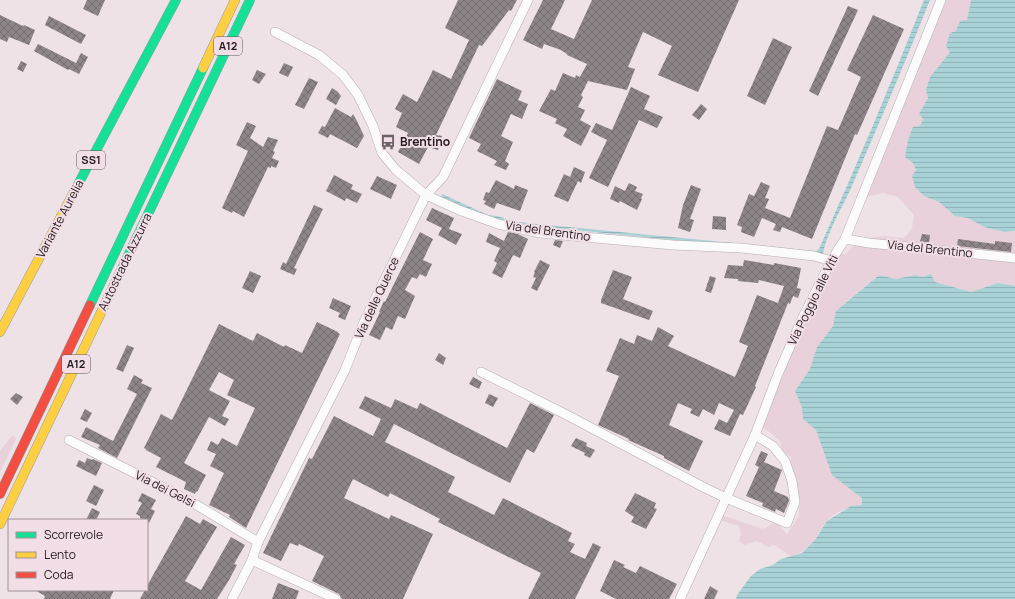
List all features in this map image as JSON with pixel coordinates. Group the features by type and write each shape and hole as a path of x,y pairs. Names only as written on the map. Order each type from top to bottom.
{"highway":[{"name":"Variante Aurelia","path":"0,332 176,0"},
{"name":"Autostrada Azzurra","path":"0,494 235,0"},
{"name":"Autostrada Azzurra","path":"0,524 250,0"}],"street":[{"name":"Via delle Querce","path":"232,599 252,560 258,542 345,370 364,322 426,195 443,177 528,0"},
{"name":"Via Poggio alle Viti","path":"680,599 755,435 778,374 802,319 831,261 845,239 941,0"},
{"name":"Via del Brentino","path":"275,32 319,56 342,74 358,95 373,126 382,153 396,170 426,195 459,210 491,222 540,232 673,245 741,248 814,256 831,261"},
{"name":"Via del Brentino","path":"845,239 869,243 1015,258"},
{"path":"481,372 726,498 787,523 795,502 792,481 785,461 773,446 755,435"},
{"name":"Via dei Gelsi","path":"70,440 190,501 258,542"},
{"path":"252,560 336,599"}],"shaded area":[{"path":"941,0 971,0 967,20 950,52 930,77 928,98 919,114 923,119 920,126 913,163 924,196 939,202 955,216 968,218 984,227 1004,232 1015,231 1015,286 998,283 971,292 935,282 931,274 923,277 915,275 896,279 879,275 836,311 833,326 817,347 810,369 795,391 802,407 803,419 816,430 822,444 862,498 862,505 847,508 833,515 826,522 809,547 791,556 774,545 768,547 757,541 744,545 739,541 741,534 739,526 716,519 719,514 763,529 772,524 778,525 787,534 799,516 799,495 796,493 791,467 791,457 783,451 781,442 768,431 758,427 837,251 845,255 852,247 866,242 869,238 885,236 903,238 912,228 914,215 898,197 883,193 861,198"},
{"path":"14,436 16,439 0,472 0,451 11,437"}],"water":[{"path":"924,0 930,0 851,188 827,239 823,255 514,224 487,217 441,197 442,194 488,215 517,222 816,251 819,249 860,156"},
{"path":"971,0 1015,0 1015,231 1004,232 984,227 968,218 955,216 939,202 924,196 915,187 912,176 916,170 913,163 905,157 908,140 913,127 920,126 923,119 919,114 928,98 926,90 930,77 950,52 946,46 950,33 956,31 960,21 967,20"},
{"path":"931,274 935,282 971,292 998,283 1015,286 1015,599 736,599 737,595 751,576 760,569 773,565 781,559 802,553 815,540 827,521 851,506 862,505 862,498 832,475 816,430 803,419 802,407 795,391 810,369 817,347 833,326 836,311 879,275 896,279 915,275 923,277"}],"building":[{"path":"87,0 105,0 98,16 83,9"},
{"path":"458,0 517,0 511,11 509,10 482,46 479,45 436,135 442,136 438,150 428,147 419,164 398,152 408,133 396,127 402,113 395,109 403,94 417,102 433,70 451,79 469,40 445,28"},
{"path":"543,0 565,0 551,29 574,39 592,0 739,0 698,92 658,75 672,46 643,32 628,67 635,69 627,90 588,81 581,95 583,97 578,107 585,110 580,120 591,126 581,146 563,136 567,129 555,123 557,119 539,111 551,89 555,91 563,73 575,78 576,75 580,77 587,64 567,55 561,50 544,44 542,49 523,40"},
{"path":"848,6 858,10 818,96 809,91"},
{"path":"0,15 35,30 29,45 9,37 7,42 0,39"},
{"path":"873,15 904,29 857,135 855,134 812,239 782,227 780,232 773,230 776,224 762,218 754,237 741,232 742,227 737,225 749,194 754,196 761,182 770,186 765,198 769,199 765,208 790,218 827,126 838,130 861,77 847,70"},
{"path":"49,16 86,35 81,44 45,25"},
{"path":"773,38 792,47 765,105 747,96"},
{"path":"38,44 76,63 81,53 88,57 79,74 69,69 68,70 34,51"},
{"path":"21,61 27,64 23,72 17,69"},
{"path":"284,63 293,67 288,77 279,73"},
{"path":"257,70 266,74 259,84 252,80"},
{"path":"309,78 318,82 304,109 295,105"},
{"path":"497,79 522,91 518,100 528,104 522,119 511,114 501,136 513,142 505,161 509,164 506,170 494,165 497,161 477,151 481,144 469,138"},
{"path":"631,87 650,96 644,109 663,117 657,128 639,120 608,187 589,178 607,140 591,132 596,123 612,130"},
{"path":"332,88 341,96 336,105 326,99"},
{"path":"701,104 707,109 699,120 692,115"},
{"path":"335,108 351,117 353,114 357,121 364,136 357,148 330,134 328,138 318,133 322,126 325,127"},
{"path":"247,122 256,126 250,138 263,147 268,137 278,140 273,151 275,152 272,158 279,161 276,168 271,166 271,168 268,167 244,217 233,211 232,213 222,208 248,151 236,145"},
{"path":"574,167 585,172 581,183 578,181 568,202 554,196 564,174 570,177"},
{"path":"334,175 353,185 351,189 362,194 357,203 346,198 345,201 326,191"},
{"path":"377,176 397,185 391,199 370,189"},
{"path":"496,180 514,189 515,185 528,190 520,211 497,203 494,209 484,204 486,201 483,200 486,192 489,193"},
{"path":"629,183 637,187 635,191 643,194 637,210 620,201 619,203 610,199 615,186 625,191"},
{"path":"691,185 701,189 690,219 694,220 690,232 678,228 683,205"},
{"path":"314,205 323,209 294,268 297,269 294,275 280,269 283,262 286,264"},
{"path":"432,208 454,218 449,229 462,234 456,245 438,235 442,228 426,220"},
{"path":"713,216 726,217 726,230 712,229"},
{"path":"420,232 433,239 423,260 432,264 426,277 420,274 417,279 412,277 405,290 415,296 405,319 398,316 392,330 386,327 380,340 369,335 384,301 385,302"},
{"path":"508,232 518,234 528,239 520,258 513,255 502,278 492,273 497,263 494,261 500,248 486,242 489,233 504,241"},
{"path":"922,234 930,235 929,243 920,242"},
{"path":"958,239 995,244 995,241 1012,243 1011,252 957,246"},
{"path":"555,240 563,241 560,248 553,245"},
{"path":"540,260 550,265 537,291 531,288 536,278 533,277 534,272"},
{"path":"744,260 801,268 797,288 801,289 798,298 793,296 790,304 788,303 755,386 756,387 743,415 740,414 730,436 714,429 719,419 727,423 734,410 719,403 714,415 703,409 699,417 690,413 692,409 678,403 669,425 703,441 689,471 664,458 664,456 598,425 619,376 606,371 620,338 634,344 637,335 652,341 658,327 674,336 668,346 735,377 748,346 739,342 757,295 778,303 784,286 759,280 758,283 724,278 728,265 743,266"},
{"path":"613,270 632,277 623,299 653,311 649,320 601,303"},
{"path":"250,271 261,276 253,293 242,288"},
{"path":"710,276 716,278 711,293 705,291"},
{"path":"333,298 351,306 345,320 338,317 340,313 329,308"},
{"path":"317,322 340,334 246,528 229,517 230,515 209,505 224,473 210,466 216,454 207,450 211,441 218,445 222,438 237,446 255,408 227,395 234,380 219,372 209,390 230,401 222,416 229,419 225,426 209,417 184,463 206,475 195,494 184,489 186,482 156,467 161,458 144,448 161,414 172,420 219,324 253,341 257,333 284,347 285,345 302,353"},
{"path":"127,345 134,348 123,372 116,369"},
{"path":"439,353 446,358 443,365 435,360"},
{"path":"134,375 143,380 141,383 152,388 117,458 98,448 100,445 81,437 86,427 113,441 137,394 127,389"},
{"path":"473,377 482,382 479,389 469,384"},
{"path":"16,393 23,397 17,405 10,399"},
{"path":"489,394 498,398 493,407 485,403"},
{"path":"365,396 391,408 395,399 417,409 420,403 507,448 530,403 554,415 534,453 527,449 510,483 394,424 385,442 455,477 448,492 494,515 503,498 572,533 568,541 575,544 570,552 585,559 593,543 601,547 575,599 528,599 541,573 438,522 440,519 390,493 388,497 353,479 344,498 389,519 391,515 433,534 403,599 342,599 339,594 312,581 324,556 299,544 298,546 290,543 281,561 263,553 309,458 312,459 334,416 373,436 381,419 359,408"},
{"path":"85,409 92,413 87,422 80,419"},
{"path":"576,438 587,443 586,446 595,450 590,458 584,455 585,453 571,446"},
{"path":"761,451 768,454 764,462 782,470 774,491 788,497 789,501 784,513 776,509 775,512 762,506 763,503 746,496 759,467 755,465"},
{"path":"87,458 102,463 96,476 76,466 79,460 85,463"},
{"path":"94,485 104,490 96,506 86,501"},
{"path":"142,493 156,500 151,509 155,511 149,523 148,519 140,518 140,516 136,514 142,503 138,501"},
{"path":"635,493 656,503 654,508 657,509 646,529 631,522 634,517 625,511"},
{"path":"92,508 100,512 96,519 86,519"},
{"path":"186,516 200,524 203,519 217,527 185,581 201,590 231,537 245,545 234,564 237,565 217,599 140,599 144,591 148,591 148,584"},
{"path":"614,560 625,565 623,567 636,573 640,566 677,584 669,599 616,599 600,591"},
{"path":"278,583 299,591 296,599 272,599"},
{"path":"710,586 718,591 714,599 704,599"},
{"path":"37,591 114,591 110,599 44,599 45,596"}],"traffic: fast":[{"path":"74,192 176,0"},
{"path":"117,279 250,0"},
{"path":"90,305 203,68"}],"traffic: slow":[{"path":"203,68 235,0"},
{"path":"0,332 74,192"},
{"path":"0,524 117,279"}],"traffic: jam":[{"path":"0,494 90,305"}],"place":[{"name":"Brentino","path":"388,142"}]}
